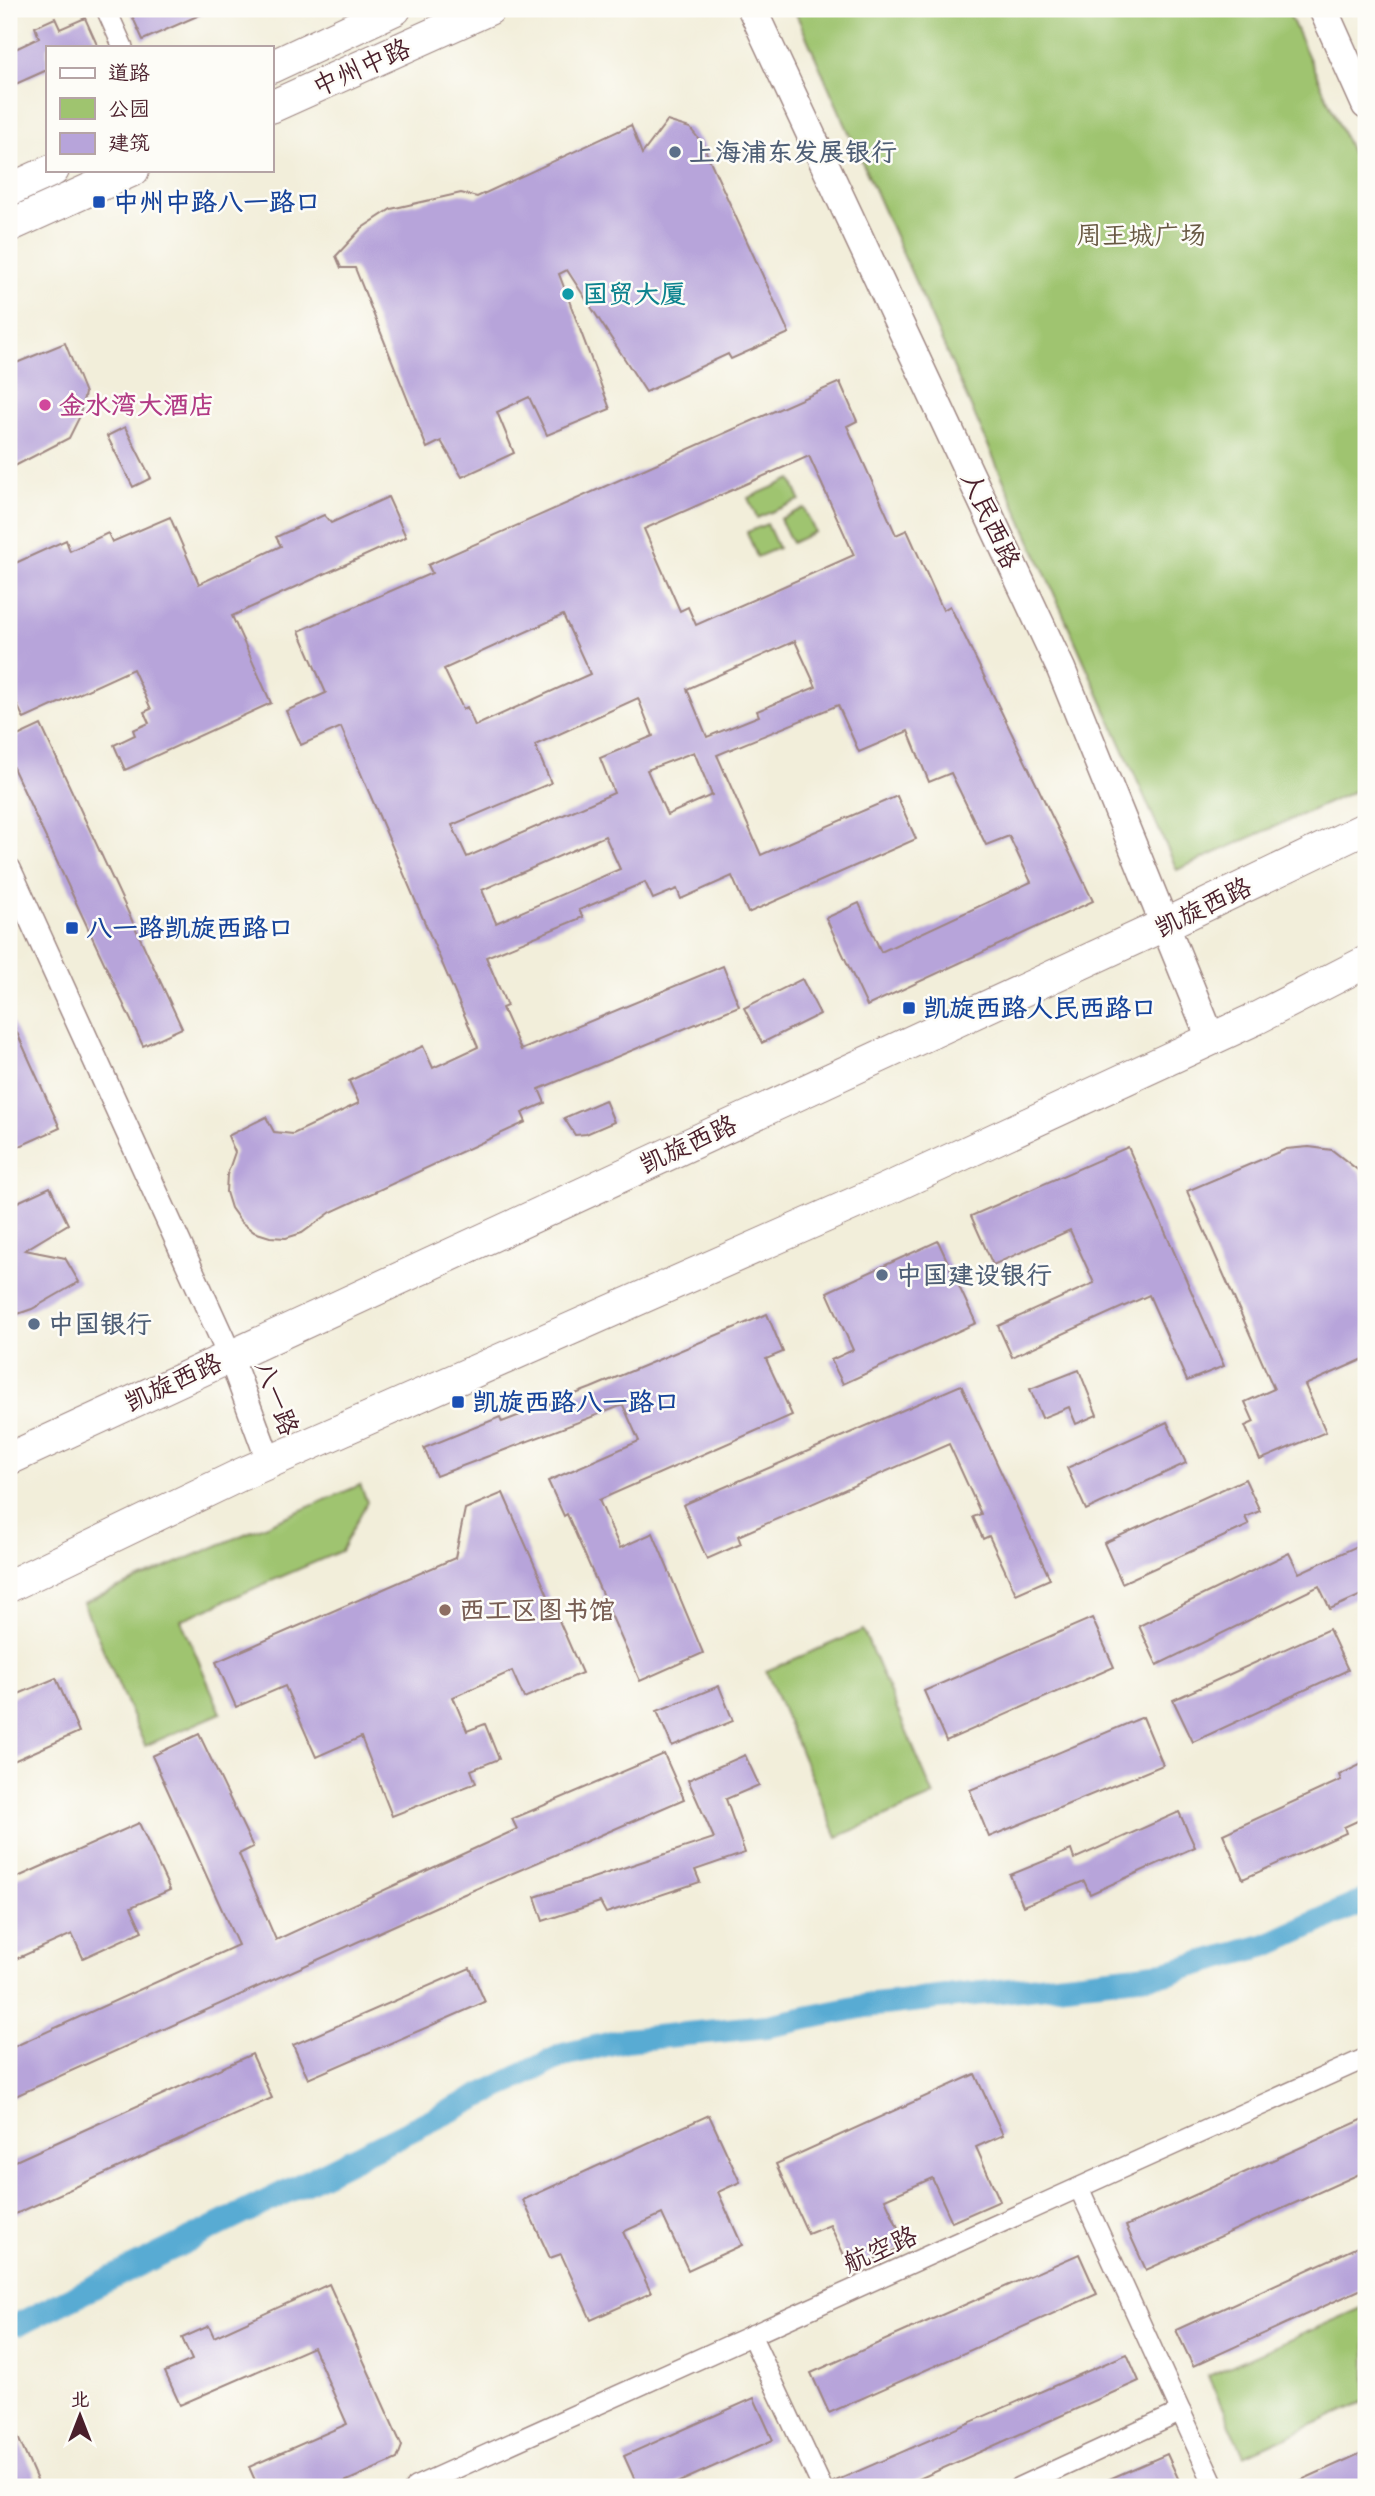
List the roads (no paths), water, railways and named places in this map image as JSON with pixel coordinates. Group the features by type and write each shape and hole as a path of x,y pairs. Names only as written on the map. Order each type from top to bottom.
{"main road":[{"name":"中州中路","path":"273,66 395,9"},
{"name":"中州中路","path":"273,106 489,9"},
{"name":"人民西路","path":"752,9 1062,669 1211,1039"},
{"path":"1323,9 1366,104"},
{"path":"9,190 49,172"},
{"path":"9,226 129,172"},
{"name":"凯旋西路","path":"9,1459 1164,925 1366,828"},
{"path":"9,1586 240,1475 271,1464 896,1185 1211,1039 1366,962"}],"street":[{"path":"106,9 123,46"},
{"name":"八一路","path":"9,870 222,1360"},
{"name":"八一路","path":"9,908 271,1464"},
{"name":"航空路","path":"415,2487 1366,2058"},
{"path":"1079,2188 1215,2487"},
{"path":"751,2336 822,2487"},
{"path":"1018,2487 1181,2412"}],"waterway":[{"path":"19,2324 563,2055 625,2040 768,2026 865,2006 1165,1973 1267,1945 1366,1900"}],"place":[{"name":"上海浦东发展银行","path":"675,152"},
{"name":"中州中路八一路口","path":"99,202"},
{"name":"国贸大厦","path":"568,294"},
{"name":"金水湾大酒店","path":"45,405"},
{"name":"八一路凯旋西路口","path":"72,928"},
{"name":"凯旋西路人民西路口","path":"909,1008"},
{"name":"中国建设银行","path":"882,1275"},
{"name":"中国银行","path":"34,1324"},
{"name":"凯旋西路八一路口","path":"458,1402"},
{"name":"西工区图书馆","path":"445,1610"}],"park label":[{"name":"周王城广场","path":"1141,235"}]}
